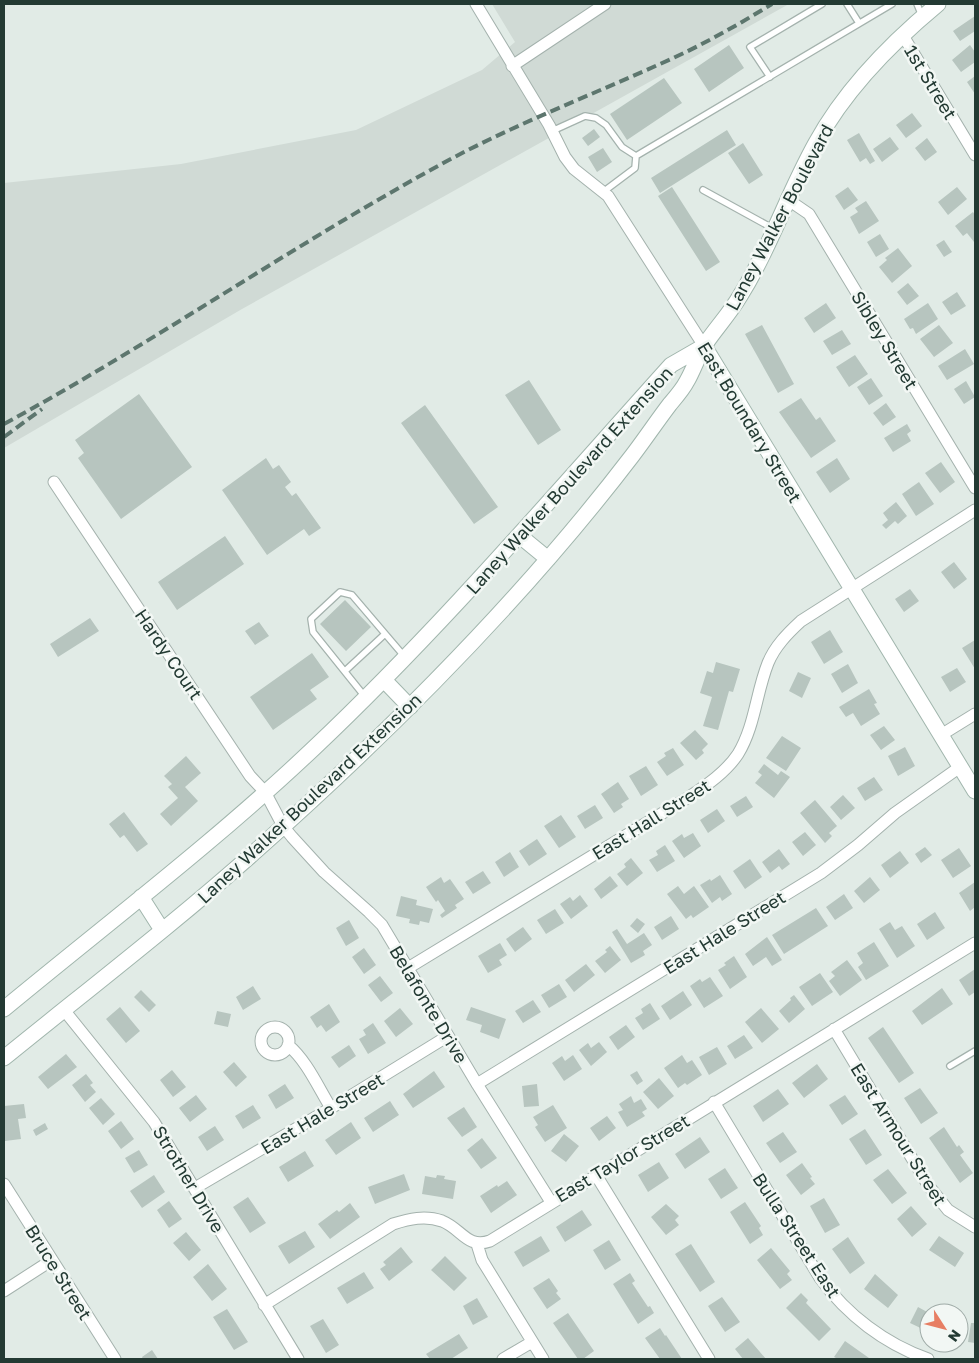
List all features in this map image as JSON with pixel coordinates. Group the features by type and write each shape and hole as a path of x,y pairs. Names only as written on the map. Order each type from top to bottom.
{"main road":[{"name":"Laney Walker Boulevard","path":"704,346 740,297 817,141 834,114 854,87 902,34 919,10 938,4"},
{"name":"Laney Walker Boulevard Extension","path":"4,1009 218,834 315,747 406,658 520,536 671,365 704,346"},
{"name":"Laney Walker Boulevard Extension","path":"4,1058 162,930 284,826 410,707 476,639 548,559 630,458 687,382 704,346"},
{"name":"East Boundary Street","path":"704,346 975,791"},
{"path":"520,536 548,559"},
{"path":"384,680 410,707"},
{"path":"141,897 162,930"}],"street":[{"name":"East Boundary Street","path":"476,4 552,131 565,157 574,169 603,192 618,210 704,346"},
{"path":"512,66 605,4"},
{"name":"1st Street","path":"902,34 975,156"},
{"name":"Sibley Street","path":"788,199 809,214 975,488"},
{"name":"Hardy Court","path":"54,482 250,776 265,792 284,826"},
{"name":"East Hall Street","path":"408,968 690,796 718,776 737,756 745,742 751,728 769,662 784,637 801,621 975,510"},
{"path":"941,735 975,714"},
{"name":"East Hale Street","path":"477,1084 821,873 847,855 895,813 960,767"},
{"name":"Belafonte Drive","path":"284,826 324,872 382,925 477,1084 551,1202"},
{"name":"East Taylor Street","path":"477,1244 490,1241 975,943"},
{"name":"Strother Drive","path":"64,1010 154,1122 298,1359"},
{"name":"East Armour Street","path":"834,1029 928,1185 948,1210 975,1227"},
{"name":"East Hale Street","path":"195,1188 448,1036"},
{"path":"288,1045 306,1067 331,1108"},
{"name":"Bulla Street East","path":"714,1102 820,1278 832,1294 877,1333 900,1347 928,1359"},
{"path":"596,1175 709,1359"},
{"name":"Bruce Street","path":"4,1184 115,1359"},
{"path":"264,1305 393,1224 414,1218 441,1221 477,1244 482,1260 543,1359"},
{"path":"4,1291 52,1260"},
{"path":"502,1359 532,1342"}],"lane":[{"path":"770,77 750,47 822,4"},
{"path":"847,4 859,23"},
{"path":"636,156 892,4"},
{"path":"552,131 584,116 596,118 606,125 622,147 636,156"},
{"path":"603,192 635,168 636,156"},
{"path":"703,190 774,229"},
{"path":"366,698 312,632 311,619 340,592 352,595 406,658"},
{"path":"345,672 385,634"},
{"path":"950,1066 975,1051"}],"shaded area":[{"path":"492,4 789,4 242,309 4,448 4,183 181,164 356,130 482,70 515,42"}],"building":[{"path":"975,16 975,31 960,41 953,31"},
{"path":"729,45 744,68 709,92 694,69"},
{"path":"970,45 975,52 975,62 961,72 952,60"},
{"path":"975,76 975,94 967,82"},
{"path":"664,78 682,103 627,140 610,114"},
{"path":"912,113 922,126 906,138 896,125"},
{"path":"594,129 600,137 588,146 582,138"},
{"path":"727,130 736,145 660,193 651,178"},
{"path":"859,133 875,161 870,164 866,158 860,162 847,140"},
{"path":"890,137 899,149 882,162 873,149"},
{"path":"927,138 937,152 925,161 915,148"},
{"path":"743,143 763,175 749,184 728,153"},
{"path":"603,148 612,162 597,172 588,157"},
{"path":"672,187 720,262 706,271 658,196"},
{"path":"848,187 858,200 844,210 835,196"},
{"path":"957,187 967,199 948,215 938,202"},
{"path":"866,201 879,221 859,234 850,217 858,212 855,208"},
{"path":"973,212 975,215 974,242 967,233 963,236 955,226"},
{"path":"880,234 889,249 876,257 867,242"},
{"path":"944,240 952,252 944,257 936,245"},
{"path":"898,248 912,266 892,283 879,267 887,260 885,258"},
{"path":"908,283 919,296 907,305 897,292"},
{"path":"957,292 966,306 951,315 942,302"},
{"path":"826,303 836,318 814,333 804,318"},
{"path":"928,303 938,319 916,334 913,328 910,329 904,319"},
{"path":"762,325 794,384 778,393 745,334"},
{"path":"939,325 953,343 934,357 920,339"},
{"path":"842,330 851,344 832,355 823,341"},
{"path":"965,349 974,364 947,380 938,366"},
{"path":"855,355 868,374 849,387 836,367"},
{"path":"871,378 883,396 869,405 857,387"},
{"path":"529,380 561,430 538,445 505,395"},
{"path":"966,381 975,397 964,404 954,389"},
{"path":"139,394 192,467 121,519 78,458 84,453 75,440"},
{"path":"801,398 816,420 820,417 836,441 811,458 779,412"},
{"path":"886,403 896,417 883,426 873,413"},
{"path":"425,405 498,507 474,524 401,423"},
{"path":"907,424 911,431 907,434 911,441 893,452 884,438"},
{"path":"266,458 273,469 279,465 291,482 285,487 292,496 296,493 321,528 309,536 304,529 267,555 222,490"},
{"path":"837,458 850,479 830,493 816,472"},
{"path":"941,462 955,482 940,493 925,473"},
{"path":"919,482 934,504 916,516 902,494"},
{"path":"896,502 907,516 898,524 895,521 886,529 882,525 888,520 883,513"},
{"path":"225,536 244,564 177,610 158,582"},
{"path":"954,562 967,579 954,589 941,572"},
{"path":"910,589 919,601 904,612 895,599"},
{"path":"345,600 371,627 346,651 320,624"},
{"path":"90,618 99,631 58,657 50,644"},
{"path":"259,622 269,636 255,645 245,631"},
{"path":"830,630 843,652 824,664 811,642"},
{"path":"975,640 975,669 962,648"},
{"path":"312,653 329,677 310,690 317,699 273,730 250,697"},
{"path":"716,662 740,669 733,692 729,691 718,730 703,726 712,697 700,693 707,671 713,673"},
{"path":"848,664 858,683 842,693 831,674"},
{"path":"957,668 966,682 950,692 941,677"},
{"path":"798,672 811,678 802,698 789,691"},
{"path":"869,689 877,703 874,704 880,714 861,726 853,713 846,717 839,707"},
{"path":"884,726 895,740 881,750 870,735"},
{"path":"695,730 708,744 702,750 704,753 696,760 680,743"},
{"path":"782,736 801,748 786,771 766,758"},
{"path":"905,747 915,766 898,776 888,756"},
{"path":"673,748 684,765 667,776 657,762 666,756 664,753"},
{"path":"186,756 201,773 185,787 198,801 171,826 160,814 178,798 168,787 172,784 164,776"},
{"path":"764,764 778,775 781,771 790,777 774,798 755,783 762,775 758,772"},
{"path":"646,766 658,785 641,796 629,776"},
{"path":"874,777 883,790 865,801 857,788"},
{"path":"618,782 629,799 621,804 623,807 614,813 601,794"},
{"path":"843,795 855,808 841,820 830,807"},
{"path":"746,796 753,807 737,817 730,806"},
{"path":"815,800 837,826 829,833 832,836 825,843 800,813"},
{"path":"595,805 603,818 585,829 577,816"},
{"path":"717,809 725,821 708,833 700,820"},
{"path":"124,812 148,844 137,852 124,835 120,838 109,824"},
{"path":"561,815 576,837 559,848 544,826"},
{"path":"805,832 816,845 803,856 792,842"},
{"path":"693,833 701,846 684,858 672,841 682,834 684,838"},
{"path":"537,839 547,854 529,866 519,851"},
{"path":"665,845 675,861 657,872 649,860 658,855 656,851"},
{"path":"925,847 932,855 921,863 915,854"},
{"path":"959,848 971,866 953,878 941,860"},
{"path":"779,849 790,864 782,870 779,866 770,873 762,862"},
{"path":"900,851 909,863 890,878 881,865"},
{"path":"510,852 519,867 504,877 495,862"},
{"path":"631,858 643,873 627,886 617,874 626,867 624,864"},
{"path":"750,859 762,877 745,889 733,871"},
{"path":"483,871 491,883 473,894 465,882"},
{"path":"720,875 732,894 722,901 720,897 712,903 700,885"},
{"path":"610,876 618,886 601,899 594,889"},
{"path":"441,877 444,883 450,879 464,899 455,905 457,908 442,918 440,915 445,911 426,887"},
{"path":"870,877 880,890 864,903 854,891"},
{"path":"975,882 975,907 970,911 959,893"},
{"path":"678,886 684,894 694,886 709,907 693,918 691,915 686,919 667,894"},
{"path":"844,894 853,908 835,920 826,907"},
{"path":"580,895 588,906 571,919 560,904 570,897 573,901"},
{"path":"401,896 417,900 416,905 433,909 429,923 420,921 419,925 409,923 410,919 396,916"},
{"path":"816,908 828,926 784,954 772,935"},
{"path":"555,909 564,923 546,934 537,920"},
{"path":"935,912 945,928 927,940 917,924"},
{"path":"671,916 679,929 662,940 654,927"},
{"path":"637,918 645,924 638,933 630,926"},
{"path":"349,920 359,938 346,946 336,928"},
{"path":"890,922 895,930 902,926 915,946 897,958 879,929"},
{"path":"523,927 532,939 515,952 506,939"},
{"path":"617,929 627,944 644,933 652,945 643,951 645,955 631,963 612,932"},
{"path":"767,937 782,960 772,966 766,957 753,966 745,954"},
{"path":"874,942 889,966 866,980 858,967 863,963 857,953"},
{"path":"500,943 507,955 499,960 502,965 488,973 478,956"},
{"path":"610,946 621,960 605,973 595,961 607,952 605,950"},
{"path":"364,948 376,965 364,974 352,957"},
{"path":"734,956 747,977 730,989 718,970 726,965 724,963"},
{"path":"847,960 862,980 840,996 829,981 835,976 831,972"},
{"path":"586,964 595,975 574,992 565,980"},
{"path":"975,969 975,992 969,996 959,980"},
{"path":"820,973 833,992 812,1006 799,987"},
{"path":"380,976 393,993 381,1002 368,985"},
{"path":"710,977 723,996 704,1008 690,986 700,979 702,982"},
{"path":"559,984 567,997 549,1008 541,995"},
{"path":"253,986 261,999 243,1010 236,997"},
{"path":"942,988 953,1004 922,1025 912,1011"},
{"path":"141,990 156,1005 149,1012 134,997"},
{"path":"683,991 692,1005 670,1020 661,1006"},
{"path":"794,995 805,1009 789,1023 779,1011"},
{"path":"533,1000 541,1012 523,1023 515,1011"},
{"path":"650,1003 660,1019 643,1030 635,1018 643,1013 641,1009"},
{"path":"329,1004 340,1022 326,1032 321,1025 317,1028 310,1017"},
{"path":"120,1007 140,1031 126,1043 106,1019"},
{"path":"471,1007 506,1019 499,1039 480,1032 482,1025 466,1020"},
{"path":"400,1008 413,1024 396,1037 384,1021"},
{"path":"761,1008 779,1029 762,1043 745,1022"},
{"path":"217,1011 231,1014 228,1027 214,1024"},
{"path":"373,1023 386,1043 368,1054 359,1039 366,1035 363,1030"},
{"path":"626,1025 635,1037 618,1050 609,1037"},
{"path":"883,1027 914,1073 899,1083 868,1038"},
{"path":"744,1035 753,1048 735,1059 727,1046"},
{"path":"599,1042 607,1052 591,1066 579,1050 588,1043 591,1048"},
{"path":"349,1045 356,1056 339,1068 331,1057"},
{"path":"717,1047 727,1064 709,1075 699,1057"},
{"path":"66,1054 77,1067 48,1089 38,1077"},
{"path":"573,1055 582,1069 564,1081 552,1063 562,1056 565,1061"},
{"path":"682,1055 687,1063 692,1060 702,1075 687,1085 685,1083 678,1088 664,1068"},
{"path":"234,1062 247,1077 236,1087 223,1072"},
{"path":"817,1064 828,1079 804,1098 792,1083"},
{"path":"172,1070 186,1087 173,1097 160,1080"},
{"path":"434,1071 445,1087 413,1108 403,1094"},
{"path":"637,1071 643,1081 637,1085 630,1075"},
{"path":"86,1074 93,1083 90,1085 96,1092 85,1102 72,1085"},
{"path":"659,1078 674,1096 658,1109 643,1092"},
{"path":"285,1084 294,1098 276,1109 268,1095"},
{"path":"537,1084 539,1106 524,1107 522,1086"},
{"path":"920,1088 938,1113 921,1124 904,1098"},
{"path":"778,1089 789,1104 763,1122 753,1106"},
{"path":"196,1095 207,1109 190,1122 179,1108"},
{"path":"845,1095 858,1114 842,1125 829,1105"},
{"path":"631,1096 634,1103 641,1099 647,1109 642,1112 645,1116 627,1127 618,1112 623,1110 619,1104"},
{"path":"101,1098 115,1114 103,1125 89,1108"},
{"path":"390,1101 399,1115 373,1132 364,1118"},
{"path":"24,1104 26,1118 18,1119 21,1139 5,1141 4,1106"},
{"path":"253,1105 261,1118 243,1129 235,1116"},
{"path":"553,1105 567,1128 545,1142 535,1127 538,1125 533,1117"},
{"path":"464,1107 477,1127 462,1137 447,1118"},
{"path":"607,1116 616,1128 599,1141 590,1128"},
{"path":"121,1121 134,1139 121,1149 108,1131"},
{"path":"351,1122 361,1138 336,1155 325,1140"},
{"path":"45,1123 48,1129 36,1136 33,1130"},
{"path":"215,1126 224,1140 207,1151 198,1137"},
{"path":"944,1127 957,1147 959,1145 964,1152 960,1155 973,1173 960,1183 929,1138"},
{"path":"865,1129 882,1155 866,1165 849,1139"},
{"path":"783,1132 797,1152 780,1163 766,1143"},
{"path":"564,1134 579,1146 566,1162 551,1151"},
{"path":"700,1137 710,1152 685,1169 675,1154"},
{"path":"482,1138 497,1158 481,1169 467,1150"},
{"path":"139,1150 148,1165 134,1173 125,1158"},
{"path":"305,1151 314,1166 288,1182 279,1167"},
{"path":"659,1162 669,1178 648,1192 638,1175"},
{"path":"802,1163 815,1184 801,1195 786,1175"},
{"path":"725,1168 738,1188 721,1199 708,1179"},
{"path":"888,1169 907,1193 892,1204 873,1180"},
{"path":"404,1174 410,1190 375,1204 368,1187"},
{"path":"154,1175 165,1192 142,1208 130,1191"},
{"path":"437,1175 445,1176 444,1179 456,1181 453,1199 422,1194 425,1176 436,1178"},
{"path":"507,1181 517,1195 491,1213 480,1196"},
{"path":"248,1197 266,1223 250,1233 233,1207"},
{"path":"824,1198 840,1225 825,1233 810,1206"},
{"path":"169,1201 182,1219 169,1228 157,1210"},
{"path":"745,1202 761,1226 759,1228 763,1235 750,1244 730,1212"},
{"path":"350,1203 360,1217 330,1239 318,1224"},
{"path":"666,1204 679,1216 675,1220 679,1225 666,1235 651,1217"},
{"path":"911,1206 927,1224 912,1237 897,1219"},
{"path":"582,1210 592,1225 565,1242 556,1227"},
{"path":"305,1231 315,1247 289,1264 278,1246"},
{"path":"186,1232 201,1250 189,1261 173,1243"},
{"path":"541,1236 550,1251 523,1267 514,1252"},
{"path":"939,1236 964,1253 955,1267 929,1250"},
{"path":"848,1237 865,1263 850,1274 832,1249"},
{"path":"609,1240 621,1260 605,1270 593,1250"},
{"path":"691,1244 715,1282 700,1292 675,1254"},
{"path":"401,1247 413,1262 389,1281 380,1269 386,1265 383,1262"},
{"path":"771,1248 790,1271 787,1274 792,1280 780,1289 757,1260"},
{"path":"445,1256 467,1278 454,1291 431,1270"},
{"path":"208,1264 227,1289 212,1301 193,1277"},
{"path":"364,1272 374,1288 347,1304 337,1288"},
{"path":"630,1273 635,1281 632,1283 654,1313 638,1324 613,1284"},
{"path":"875,1274 898,1295 888,1308 864,1289"},
{"path":"549,1278 561,1299 547,1309 533,1288"},
{"path":"801,1293 808,1300 806,1303 831,1329 819,1341 786,1308"},
{"path":"722,1297 740,1322 725,1332 708,1306"},
{"path":"477,1298 488,1317 473,1325 463,1306"},
{"path":"918,1307 919,1327 910,1323"},
{"path":"227,1309 248,1342 234,1350 213,1317"},
{"path":"568,1313 594,1351 583,1359 578,1359 553,1323"},
{"path":"323,1319 339,1345 326,1353 310,1326"},
{"path":"971,1323 975,1323 975,1343 969,1342"},
{"path":"660,1328 682,1359 660,1359 645,1338"},
{"path":"459,1334 468,1348 451,1359 430,1359 426,1354"},
{"path":"748,1338 766,1359 743,1359 735,1349"},
{"path":"845,1341 869,1358 838,1359 834,1357"},
{"path":"152,1350 158,1359 143,1359 142,1357"}],"railway":[{"path":"4,424 116,360 335,225 447,161 526,122 689,51 772,4"},
{"path":"4,437 42,409"}]}
